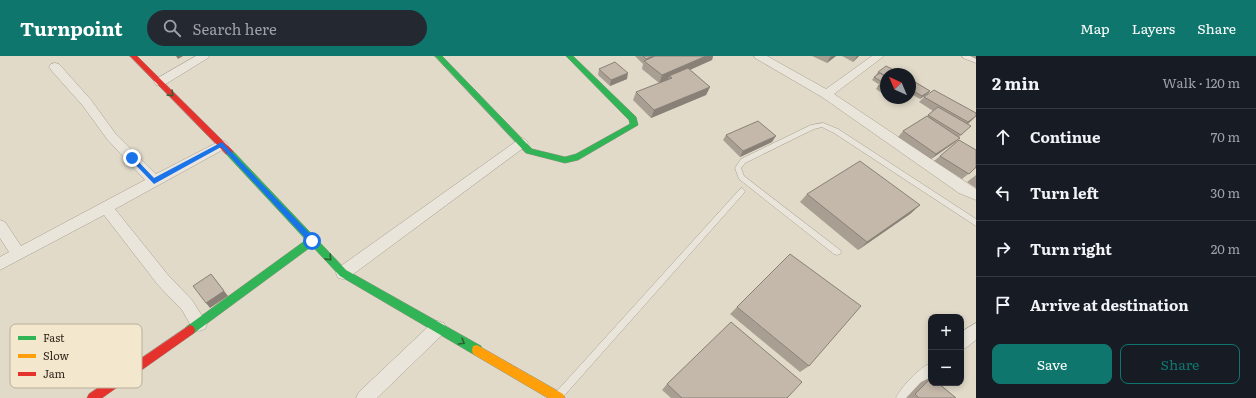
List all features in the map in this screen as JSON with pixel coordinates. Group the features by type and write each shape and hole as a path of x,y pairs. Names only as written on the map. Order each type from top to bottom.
{"street":[{"path":"133,56 222,144 343,273 558,398"},
{"path":"160,82 204,56"},
{"path":"438,56 529,151 566,160 578,157 634,125 633,119 569,56"},
{"path":"759,56 826,94 952,181 976,195"},
{"path":"826,94 879,56"},
{"path":"967,56 976,60"},
{"path":"55,67 87,103 111,136 154,181"},
{"path":"343,273 522,143"},
{"path":"0,264 222,144"},
{"path":"106,207 163,280 187,305 199,324"},
{"path":"0,226 18,254"},
{"path":"142,364 312,241"},
{"path":"365,398 438,328"},
{"path":"964,340 976,330"},
{"path":"905,398 928,374"},
{"path":"93,398 107,388"}],"lane":[{"path":"837,252 741,177 738,168 742,162 813,127 823,125 836,131 976,223"},
{"path":"558,398 742,191"}],"building":[{"path":"643,56 653,56 646,59"},
{"path":"655,56 706,56 662,75 644,61"},
{"path":"615,62 628,73 611,80 599,69"},
{"path":"688,68 710,87 654,110 636,92 672,78 669,76"},
{"path":"880,73 880,81 874,77"},
{"path":"916,83 930,91 922,96 916,92"},
{"path":"934,90 976,113 976,116 968,122 924,97"},
{"path":"938,107 971,126 961,135 928,115"},
{"path":"927,116 960,138 936,154 903,131"},
{"path":"758,121 776,136 743,151 726,135"},
{"path":"959,140 976,150 976,167 969,174 940,156"},
{"path":"860,161 920,205 867,242 807,194"},
{"path":"790,254 861,306 809,366 737,307"},
{"path":"211,274 224,291 206,303 193,286"},
{"path":"731,322 802,382 787,398 682,398 667,384"},
{"path":"928,381 928,386 942,386 956,398 919,398 915,394"}],"traffic: fast":[{"path":"438,56 529,151 565,160 578,157 634,125 633,119 569,56"},
{"path":"229,152 343,273 477,350"},
{"path":"190,330 312,241"}],"traffic: slow":[{"path":"477,350 559,398"}],"traffic: jam":[{"path":"133,56 229,152"},
{"path":"142,364 190,330"},
{"path":"93,398 107,388"}],"route":[{"path":"132,158 154,181 222,144 312,241"}]}
